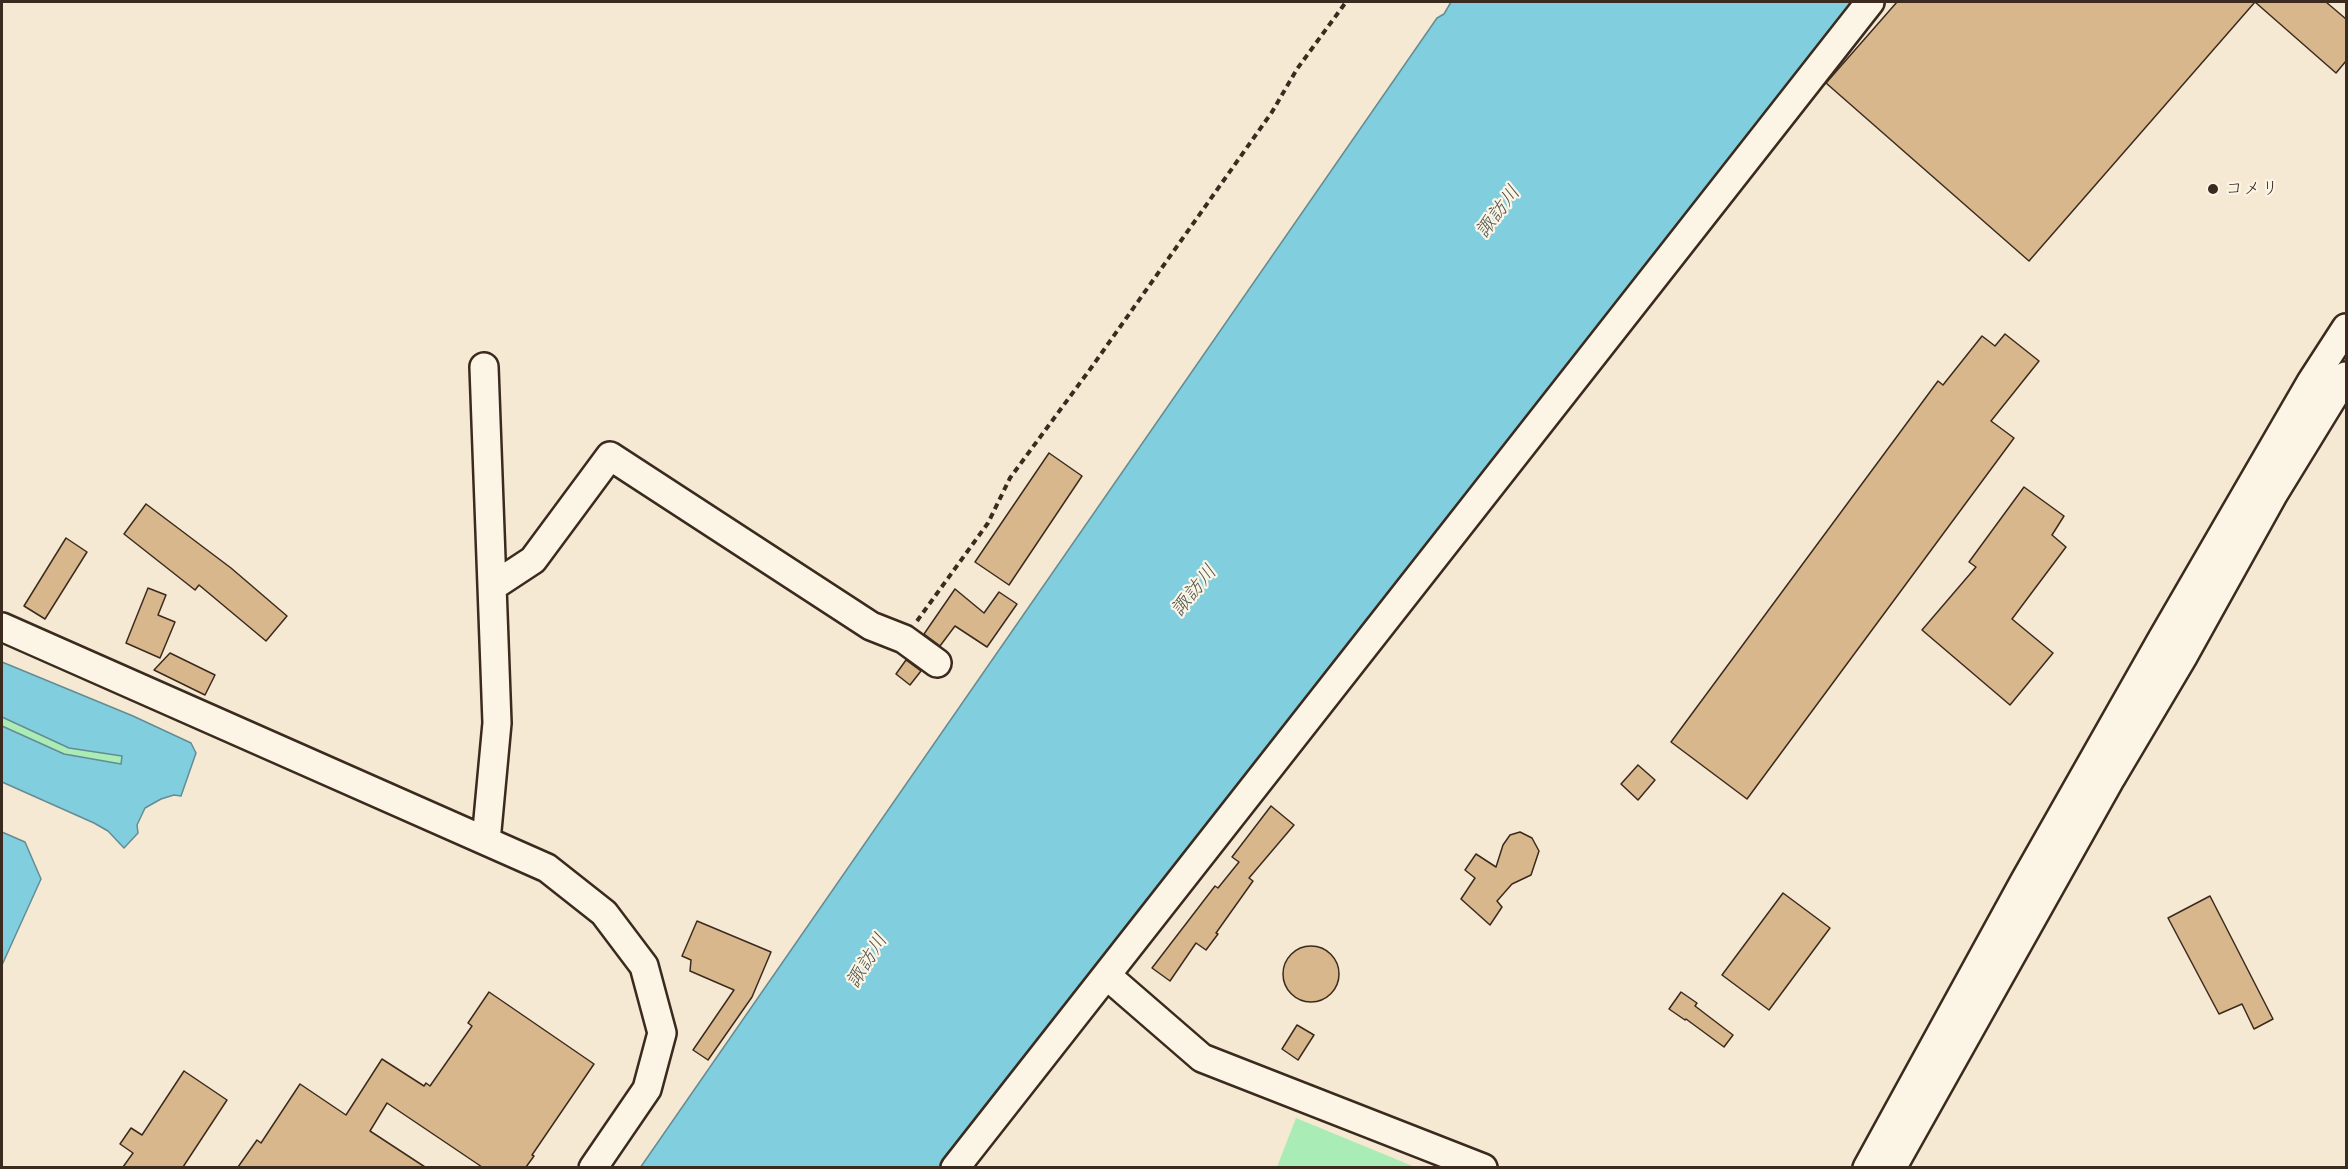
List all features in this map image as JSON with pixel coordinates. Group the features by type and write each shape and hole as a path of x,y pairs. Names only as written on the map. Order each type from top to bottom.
{"street":[{"path":"956,1167 1870,2"},
{"path":"1867,1167 2156,649 2346,328"},
{"path":"484,367 497,723 486,841"},
{"path":"1892,1167 2273,495 2346,376"},
{"path":"492,588 533,560 610,456 871,626 904,639 937,663"},
{"path":"2,627 547,868 603,913 644,966 662,1033 647,1089 592,1167"},
{"path":"1112,980 1202,1058 1483,1167"}],"path":[{"path":"904,639 988,523 1010,478 1272,112 1297,69 1346,2"}],"green space":[{"path":"2,717 69,748 122,755 121,764 64,754 2,726"},
{"path":"1296,1118 1415,1167 1277,1167"}],"water":[{"name":"諏訪川","path":"1451,2 1861,2 946,1167 640,1168 1437,18 1444,14"},
{"path":"2,662 133,716 191,743 196,753 181,796 174,795 161,799 145,808 137,825 138,833 124,848 108,831 94,823 2,782 2,726 64,754 121,764 122,756 69,748 2,717"},
{"path":"2,832 25,842 41,879 2,965"}],"building":[{"path":"1897,2 2255,2 2029,261 1826,83"},
{"path":"2255,2 2326,2 2346,19 2346,61 2336,73"},
{"path":"2005,334 2039,361 1991,421 2014,438 1747,799 1671,742 1938,381 1943,385 1982,336 1995,346"},
{"path":"1049,453 1082,476 1009,585 975,562"},
{"path":"2024,487 2064,516 2052,535 2066,547 2012,619 2053,653 2010,705 1922,630 1976,567 1969,562"},
{"path":"146,504 231,568 287,616 266,641 199,585 195,590 124,534"},
{"path":"66,538 87,552 45,619 24,606"},
{"path":"148,588 166,595 158,615 175,622 160,658 126,643"},
{"path":"955,589 984,613 999,592 1017,604 987,647 955,626 940,646 924,634"},
{"path":"170,653 215,675 205,695 154,670"},
{"path":"906,660 921,671 910,685 896,674"},
{"path":"1638,765 1655,780 1638,800 1621,784"},
{"path":"1271,806 1294,825 1249,878 1253,881 1206,950 1196,943 1170,981 1152,968 1215,886 1218,888 1239,862 1232,857"},
{"path":"1520,832 1532,838 1539,851 1531,875 1512,884 1497,901 1502,907 1490,925 1461,899 1475,878 1465,870 1476,854 1496,867 1503,845 1510,835"},
{"path":"1783,893 1830,928 1769,1010 1722,975"},
{"path":"2210,896 2273,1019 2254,1029 2242,1004 2219,1014 2168,918"},
{"path":"697,921 771,952 752,997 708,1060 693,1050 734,990 690,971 691,960 682,956"},
{"path":"1311,946 1322,948 1331,954 1337,963 1339,974 1337,985 1331,994 1322,1000 1311,1002 1300,1000 1291,994 1285,985 1283,974 1285,963 1291,954 1300,948"},
{"path":"489,992 594,1064 526,1167 482,1167 387,1103 370,1131 425,1167 238,1167 257,1140 261,1143 300,1084 346,1115 382,1059 424,1086 426,1083 430,1086 472,1026 468,1023"},
{"path":"1681,992 1697,1003 1695,1006 1733,1035 1724,1047 1669,1009"},
{"path":"1297,1025 1314,1035 1298,1060 1282,1049"},
{"path":"184,1071 227,1100 183,1167 123,1167 133,1153 120,1144 131,1128 142,1135"}],"place":[{"name":"コメリ","path":"2213,189"}]}
